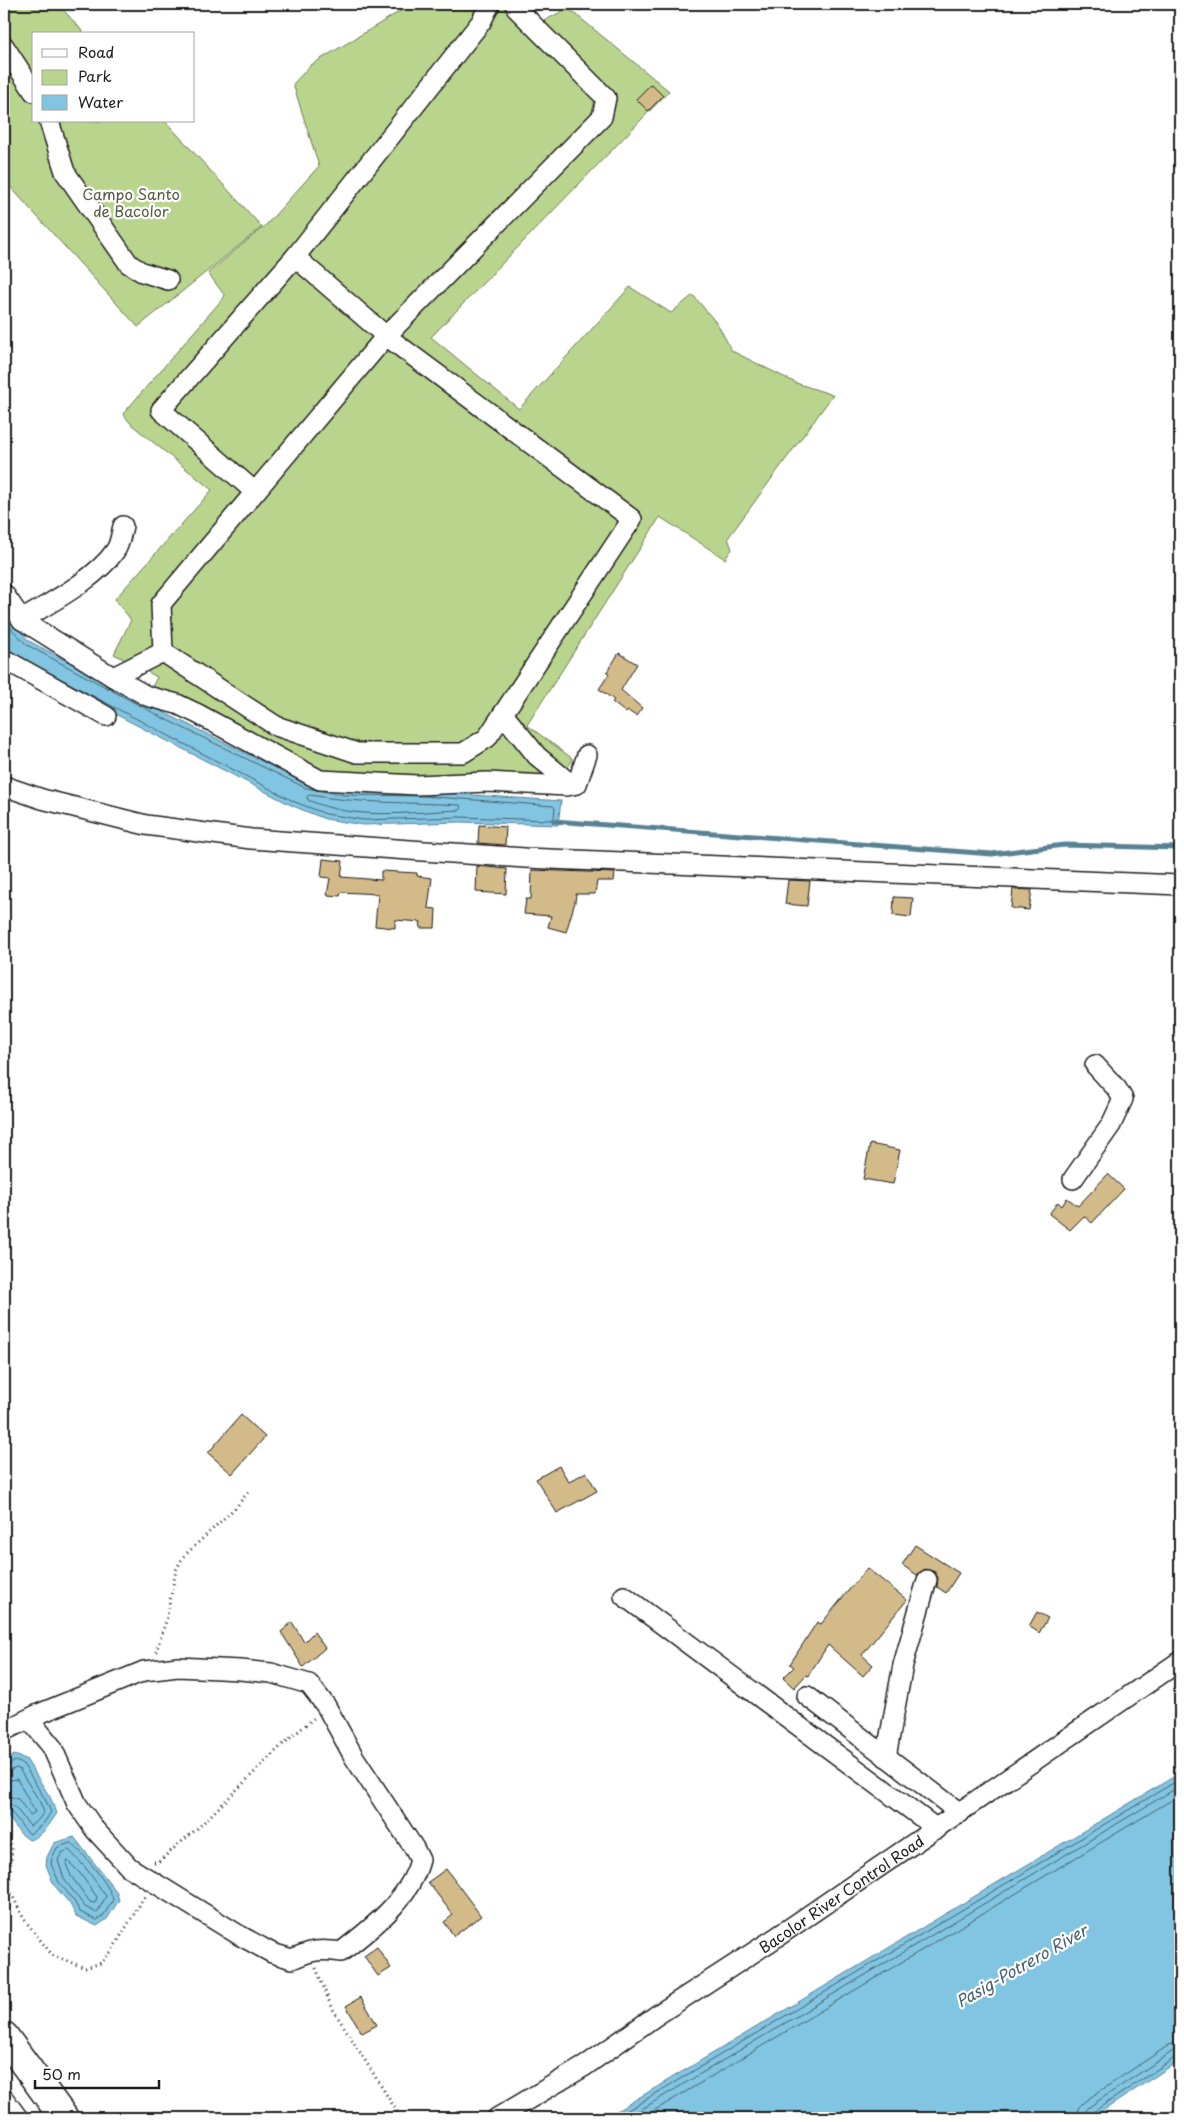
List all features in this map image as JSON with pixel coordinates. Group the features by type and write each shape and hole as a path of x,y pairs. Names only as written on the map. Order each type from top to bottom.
{"highway":[{"path":"4,2036 64,2118"}],"street":[{"path":"255,492 162,410 295,257 481,22 490,4"},
{"path":"163,652 161,604 386,336 602,117 606,98 517,9 515,4"},
{"path":"4,46 32,89"},
{"path":"49,122 65,172 129,264 142,272 168,280"},
{"path":"163,652 276,726 357,753 463,753 487,738 632,519 386,336 295,257"},
{"path":"22,620 70,591 101,566 116,550 123,526"},
{"path":"4,594 22,620 113,677 147,696 177,704 198,714 320,780 417,785 488,782 567,786 577,784 587,755"},
{"path":"113,677 163,652"},
{"path":"4,659 106,716"},
{"path":"503,714 537,756 572,785"},
{"path":"4,786 42,799 146,825 250,839 525,858 1180,885"},
{"path":"1073,1179 1111,1125 1123,1099 1117,1089 1095,1065"},
{"path":"886,1756 903,1665 927,1580"},
{"path":"624,1596 937,1829"},
{"name":"Bacolor River Control Road","path":"497,2118 585,2066 937,1829 1180,1661"},
{"path":"4,1731 29,1719 144,1672 178,1667 271,1673 309,1684 326,1706 354,1756 414,1848 420,1860 414,1878 390,1909 367,1932 341,1952 309,1951 292,1959 272,1953 239,1935 129,1867 96,1830 77,1804 52,1747 29,1719"},
{"path":"807,1696 960,1813"},
{"path":"4,2099 18,2118"}],"path":[{"path":"144,1672 156,1652 166,1621 176,1570 183,1557 238,1506 248,1492"},
{"path":"129,1867 158,1862 200,1826 326,1706"},
{"path":"4,1836 12,1847 11,1894 24,1919 52,1955 85,1968 101,1963 111,1952 154,1882"},
{"path":"309,1951 332,2006 401,2118"}],"green space":[{"name":"Campo Santo de Bacolor","path":"4,4 58,4 83,32 32,32 32,122 166,122 262,227 138,327 4,180"},
{"path":"412,4 425,4 428,9 437,4 531,4 542,22 568,8 669,91 431,337 519,409 630,287 671,313 693,295 718,325 732,351 796,383 833,395 728,538 732,549 725,559 660,517 527,725 573,759 559,781 440,779 315,771 152,687 157,677 114,654 131,620 115,599 212,490 132,425 123,414 225,296 208,273 266,225 319,166 293,84 311,65"}],"water":[{"path":"4,613 29,641 167,714 308,784 561,801 558,825 460,822 363,825 325,819 293,806 88,700 4,652"},
{"path":"14,1755 26,1759 50,1797 57,1813 42,1833 29,1840 20,1833 4,1811 4,1763"},
{"name":"Pasig-Potrero River","path":"1180,1773 1180,2060 1092,2118 605,2118"},
{"path":"74,1837 116,1891 119,1900 107,1919 97,1926 76,1916 70,1904 54,1885 46,1865 47,1857 54,1843"}],"building":[{"path":"651,84 663,96 648,111 636,99"},
{"path":"619,653 637,664 621,690 642,708 636,716 628,711 626,713 612,702 614,700 599,689"},
{"path":"479,825 506,827 505,845 478,843"},
{"path":"323,859 343,861 341,877 381,880 381,871 417,873 417,876 432,878 428,908 436,909 435,928 420,928 421,922 395,920 395,928 375,926 378,894 341,892 340,896 327,895 330,878 321,877"},
{"path":"477,866 507,869 506,894 476,892"},
{"path":"532,870 615,873 614,881 597,881 595,894 576,894 566,932 548,927 551,916 524,914 526,899 531,899"},
{"path":"788,880 810,881 807,906 785,904"},
{"path":"1013,889 1032,890 1029,910 1011,908"},
{"path":"894,897 913,898 911,917 893,915"},
{"path":"870,1144 900,1150 893,1184 863,1179"},
{"path":"1108,1174 1124,1189 1092,1223 1084,1216 1070,1230 1049,1214 1058,1202 1062,1206 1067,1198 1078,1206"},
{"path":"241,1415 265,1437 232,1474 208,1453"},
{"path":"559,1466 569,1482 586,1472 597,1491 557,1513 536,1479"},
{"path":"915,1545 959,1573 946,1593 937,1587 938,1578 935,1572 925,1569 917,1575 902,1565"},
{"path":"867,1568 907,1600 862,1655 873,1665 863,1676 828,1645 808,1676 806,1675 794,1688 783,1678 794,1667 790,1664 817,1622 821,1624"},
{"path":"1037,1612 1048,1618 1039,1633 1029,1626"},
{"path":"292,1622 304,1642 314,1632 325,1648 303,1667 281,1632"},
{"path":"446,1869 481,1916 454,1936 444,1922 453,1915 428,1882"},
{"path":"377,1947 391,1968 378,1976 364,1956"},
{"path":"361,1997 377,2025 362,2033 346,2006"}],"waterway":[{"path":"554,821 992,854 1064,845 1180,848"}]}
